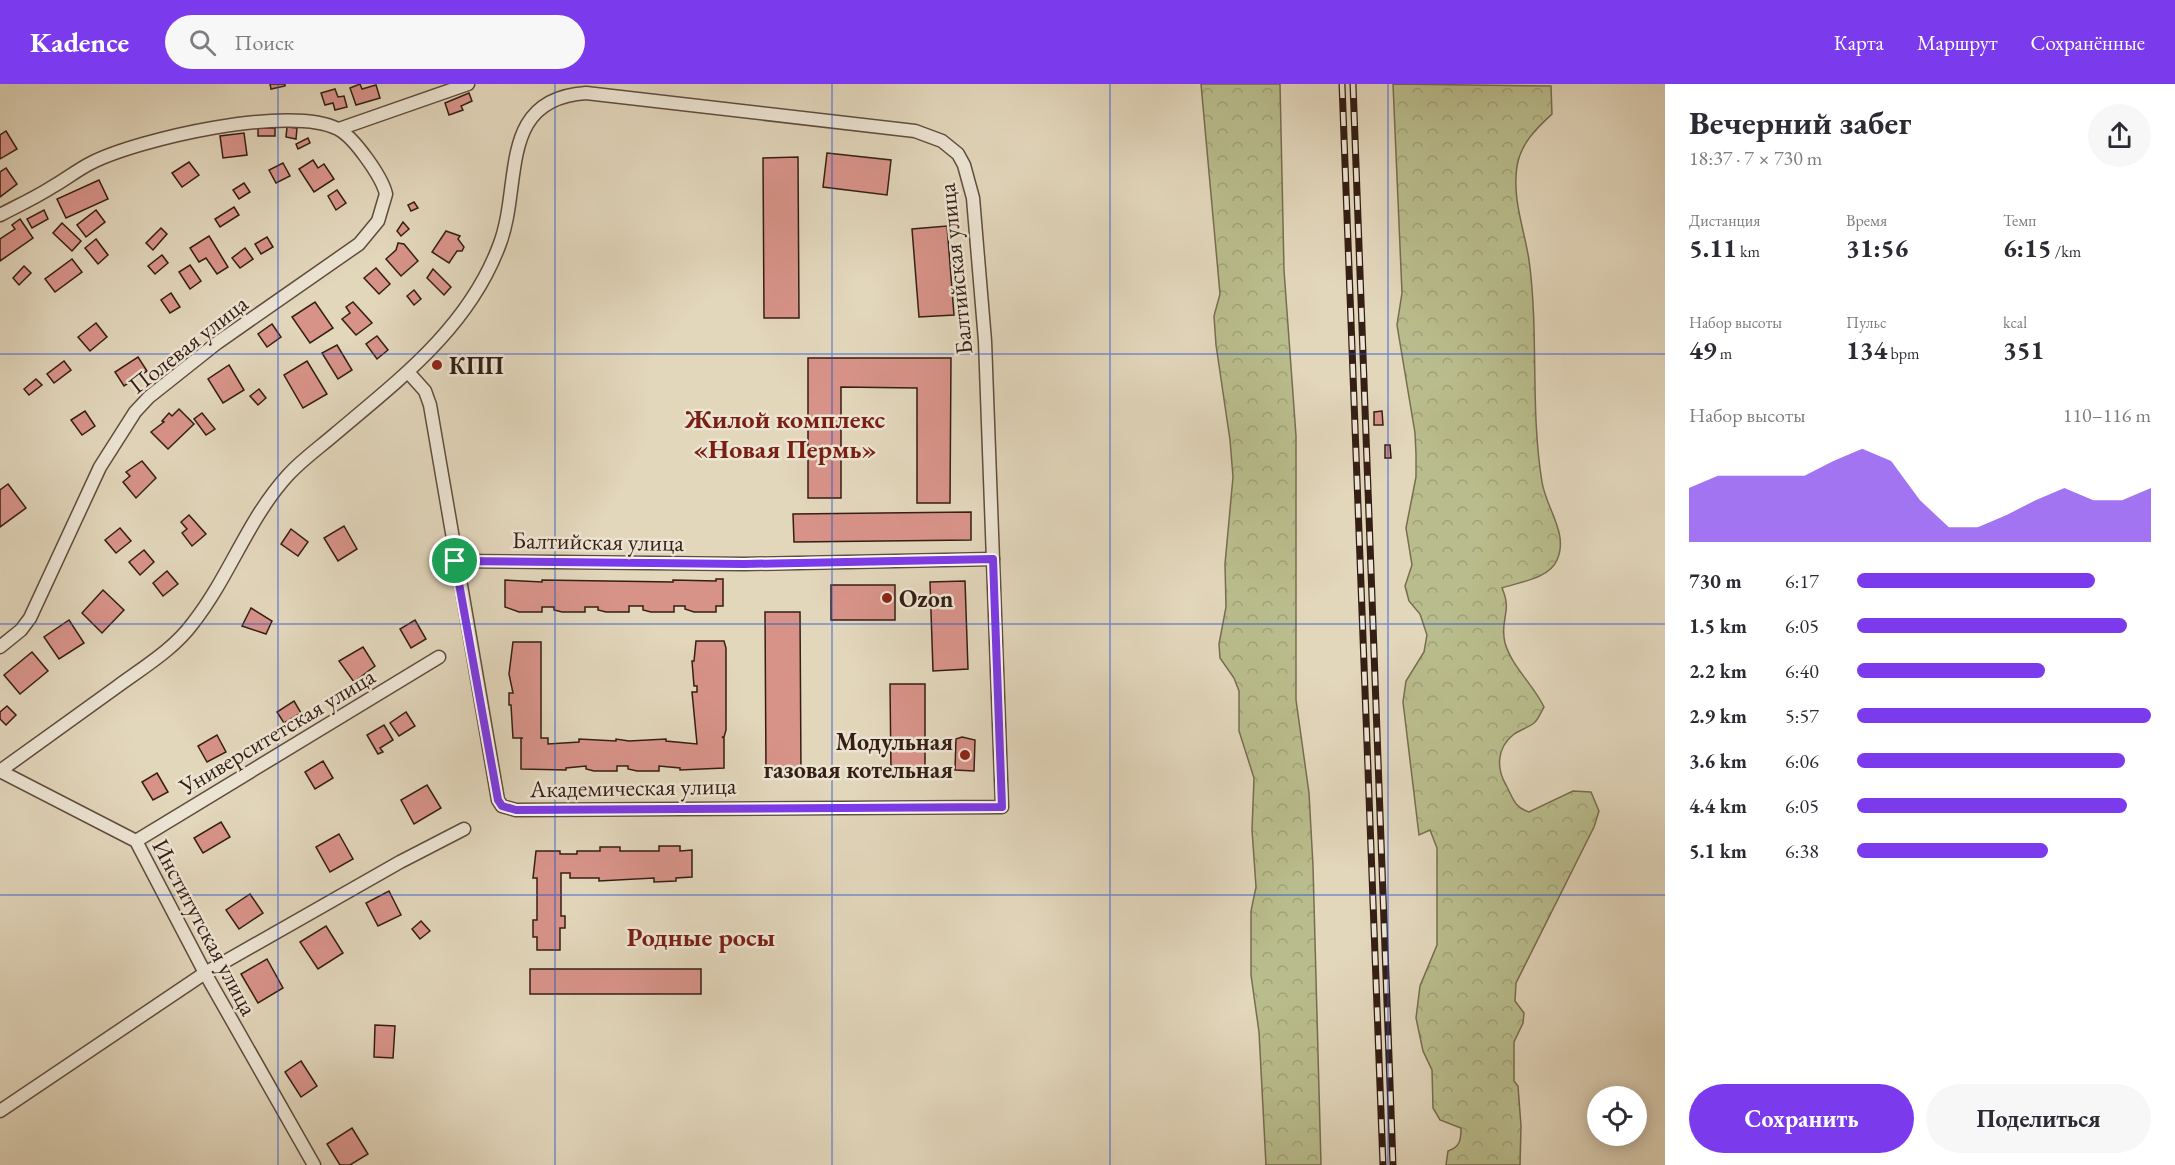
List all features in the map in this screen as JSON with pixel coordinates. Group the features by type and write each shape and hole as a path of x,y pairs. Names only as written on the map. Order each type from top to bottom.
{"street":[{"path":"0,215 51,188 91,163 188,131 304,120 339,129 468,84"},
{"name":"Балтийская улица","path":"0,771 165,651 192,625 269,497 290,472 408,372 453,327 491,266 503,236 516,154 523,129 534,113 547,102 571,94 586,93 915,131 931,135 958,154 964,165 973,198 985,341 1002,807"},
{"name":"Полевая улица","path":"0,647 21,630 30,618 100,467 135,412 149,397 211,348 353,249 374,228 386,200 384,188 377,174 339,129"},
{"path":"408,372 425,391 430,405 455,561"},
{"name":"Балтийская улица","path":"455,561 754,564 993,559"},
{"name":"Академическая улица","path":"455,561 498,800 502,806 516,810 1002,807"},
{"name":"Университетская улица","path":"136,841 439,657"},
{"name":"Институтская улица","path":"0,771 136,841 205,973 314,1165"},
{"path":"0,1111 205,973 400,862 464,829"}],"green space":[{"path":"1201,84 1280,84 1284,270 1296,436 1296,700 1309,793 1313,866 1321,1165 1266,1165 1259,1032 1251,975 1251,911 1256,887 1252,830 1254,778 1239,731 1239,691 1234,678 1220,658 1219,644 1226,607 1225,564 1233,477 1216,345 1214,316 1220,294"},
{"path":"1393,84 1551,86 1552,114 1535,131 1522,150 1517,166 1516,190 1532,288 1538,454 1544,492 1559,531 1560,550 1553,566 1541,576 1502,588 1506,604 1504,635 1508,652 1544,707 1534,723 1515,733 1508,740 1501,752 1500,765 1503,779 1512,798 1524,810 1529,812 1573,791 1591,792 1599,811 1594,827 1516,983 1515,1001 1524,1013 1523,1023 1514,1042 1514,1081 1518,1086 1521,1126 1520,1165 1446,1165 1448,1151 1459,1142 1461,1128 1440,1120 1433,1108 1432,1070 1423,1051 1416,1018 1420,986 1437,945 1437,848 1430,830 1419,835 1403,702 1406,681 1424,652 1427,635 1420,614 1409,601 1405,586 1412,565 1406,528 1416,477 1416,454 1415,433 1397,325 1402,293"}],"building":[{"path":"270,84 285,84 285,86 271,89"},
{"path":"360,84 362,89 376,85 380,98 356,105 350,88"},
{"path":"335,89 338,97 344,96 347,107 335,110 333,103 325,105 321,93"},
{"path":"469,93 472,101 461,106 463,110 449,115 445,103"},
{"path":"287,127 297,128 296,139 286,137"},
{"path":"258,128 275,128 275,136 258,136"},
{"path":"6,131 17,149 0,159 0,135"},
{"path":"244,133 247,155 223,158 220,136"},
{"path":"308,138 310,143 298,149 296,144"},
{"path":"827,153 891,160 887,195 823,187"},
{"path":"798,157 799,318 764,318 763,158"},
{"path":"313,160 318,168 324,164 334,179 314,192 299,169"},
{"path":"189,162 199,175 182,187 172,173"},
{"path":"283,163 290,176 276,183 269,170"},
{"path":"6,168 17,184 0,197 0,172"},
{"path":"99,180 108,199 66,218 57,199"},
{"path":"244,183 250,192 239,199 233,190"},
{"path":"337,190 346,203 336,210 328,196"},
{"path":"414,202 418,208 411,211 408,205"},
{"path":"234,207 239,215 220,227 215,219"},
{"path":"44,210 48,219 32,228 27,219"},
{"path":"96,210 105,222 86,237 77,225"},
{"path":"20,219 33,238 0,261 0,239 15,229 12,225"},
{"path":"403,222 409,229 401,236 397,231"},
{"path":"62,223 81,241 72,251 53,233"},
{"path":"947,226 954,315 919,317 912,229"},
{"path":"161,228 167,234 153,250 146,243"},
{"path":"446,231 460,236 458,239 464,247 462,251 457,251 449,263 432,252"},
{"path":"209,236 228,267 217,274 206,258 199,262 190,248"},
{"path":"267,237 273,247 261,254 255,244"},
{"path":"96,239 108,255 98,264 85,248"},
{"path":"398,243 404,244 418,261 401,276 386,259 396,250"},
{"path":"245,248 253,259 240,268 232,258"},
{"path":"162,255 168,263 155,274 148,266"},
{"path":"72,259 82,272 55,292 45,279"},
{"path":"190,265 201,281 190,289 179,272"},
{"path":"24,266 31,273 19,285 13,278"},
{"path":"376,268 390,284 379,294 364,278"},
{"path":"433,269 451,287 444,295 427,278"},
{"path":"414,290 421,299 414,305 407,296"},
{"path":"171,293 180,307 170,313 161,300"},
{"path":"315,302 333,328 310,343 292,317"},
{"path":"353,302 372,323 356,335 342,319 350,313 346,307"},
{"path":"96,323 107,337 90,351 78,337"},
{"path":"272,324 281,337 267,347 258,334"},
{"path":"377,336 388,350 377,359 366,344"},
{"path":"337,345 352,370 338,379 322,353"},
{"path":"138,357 147,371 124,386 115,372"},
{"path":"808,358 951,358 950,503 917,503 917,388 841,387 841,498 808,498"},
{"name":"КПП","path":"436,360 441,367 438,370 432,364"},
{"path":"64,361 71,370 54,383 47,374"},
{"path":"307,361 327,394 303,408 284,375"},
{"path":"229,365 244,390 223,403 208,379"},
{"path":"36,379 42,385 29,395 24,389"},
{"path":"259,389 266,398 258,405 250,396"},
{"path":"179,409 194,424 168,449 151,432 164,422 162,421 169,413 172,416"},
{"path":"85,411 95,426 82,435 71,420"},
{"path":"1382,411 1383,425 1374,425 1374,412"},
{"path":"202,413 215,429 206,435 194,419"},
{"path":"1385,445 1390,445 1391,458 1385,458"},
{"path":"142,461 156,478 136,498 123,482 130,476 126,472"},
{"path":"8,484 26,508 0,527 0,490"},
{"path":"971,512 971,540 794,542 793,514"},
{"path":"189,515 206,534 192,546 182,533 187,529 181,522"},
{"path":"344,526 357,549 338,561 324,538"},
{"path":"120,528 131,541 116,553 105,540"},
{"path":"291,529 308,542 298,556 281,544"},
{"path":"144,550 154,562 140,575 129,562"},
{"path":"167,571 178,584 163,596 153,583"},
{"path":"716,579 723,579 723,606 716,606 716,612 694,612 685,609 685,606 674,606 674,612 651,612 643,610 643,606 629,606 629,612 606,612 598,610 598,607 585,607 585,612 562,612 554,610 554,607 542,607 542,612 519,612 505,607 505,580 673,582 673,580 716,581"},
{"path":"965,581 968,669 933,671 930,582"},
{"path":"831,585 895,585 895,620 831,620"},
{"path":"103,590 124,610 102,633 82,613"},
{"path":"251,608 272,621 266,634 242,626"},
{"path":"765,612 800,612 801,773 766,773"},
{"path":"69,620 84,643 59,659 44,637"},
{"path":"415,620 426,639 411,648 400,629"},
{"path":"696,641 724,641 726,648 726,730 722,737 724,738 724,768 680,770 680,768 659,766 659,771 637,771 628,769 628,766 617,766 617,771 594,771 586,769 586,766 566,768 566,770 521,769 521,738 513,738 511,705 509,705 509,693 513,693 509,674 513,642 541,642 541,738 548,738 548,744 579,742 579,739 629,741 666,739 666,741 697,744 692,692 697,692 697,686 694,686 692,661 694,661"},
{"path":"363,647 375,666 354,682 339,661"},
{"path":"32,652 48,671 20,694 4,675"},
{"path":"890,684 925,684 925,773 891,773"},
{"path":"294,701 301,713 284,723 277,712"},
{"path":"7,706 16,715 6,725 0,719 0,712"},
{"path":"406,712 415,726 399,736 390,723"},
{"path":"384,725 393,740 380,748 383,752 378,754 367,735"},
{"path":"217,735 226,752 207,762 198,746"},
{"name":"Модульная газовая котельная","path":"962,737 975,740 974,771 955,770 956,739"},
{"path":"323,761 333,778 315,789 305,772"},
{"path":"157,773 168,792 153,800 142,782"},
{"path":"427,785 441,808 414,824 401,800"},
{"path":"221,822 230,837 203,853 194,838"},
{"path":"339,834 353,859 330,872 316,847"},
{"path":"659,846 680,846 680,851 692,850 692,877 676,878 676,881 654,882 654,878 599,881 599,878 570,878 570,873 561,873 561,916 565,916 565,928 560,928 560,950 537,950 537,937 533,937 533,920 537,920 537,878 533,878 536,851 577,854 577,851 600,851 600,847 620,847 620,851 659,851"},
{"path":"389,891 401,915 378,926 366,903"},
{"path":"250,894 263,913 239,929 226,910"},
{"path":"421,921 430,931 420,939 412,929"},
{"path":"326,926 343,953 318,969 300,942"},
{"path":"267,959 283,988 258,1003 241,974"},
{"path":"530,969 701,969 701,994 530,994"},
{"path":"375,1025 395,1026 393,1058 374,1057"},
{"path":"301,1061 317,1086 301,1097 285,1072"},
{"path":"352,1128 368,1154 350,1165 340,1165 327,1144"}],"railway":[{"path":"1342,84 1383,1165"},
{"path":"1353,84 1393,1165"}],"place":[{"name":"КПП","path":"437,365"},
{"name":"Ozon","path":"887,598"},
{"name":"Модульная газовая котельная","path":"965,755"}],"district":[{"name":"Жилой комплекс «Новая Пермь»","path":"785,434"},
{"name":"Родные росы","path":"701,937"}],"route":[{"path":"993,559 1002,807 516,810 502,806 498,800 455,561 744,564 993,559"}]}
